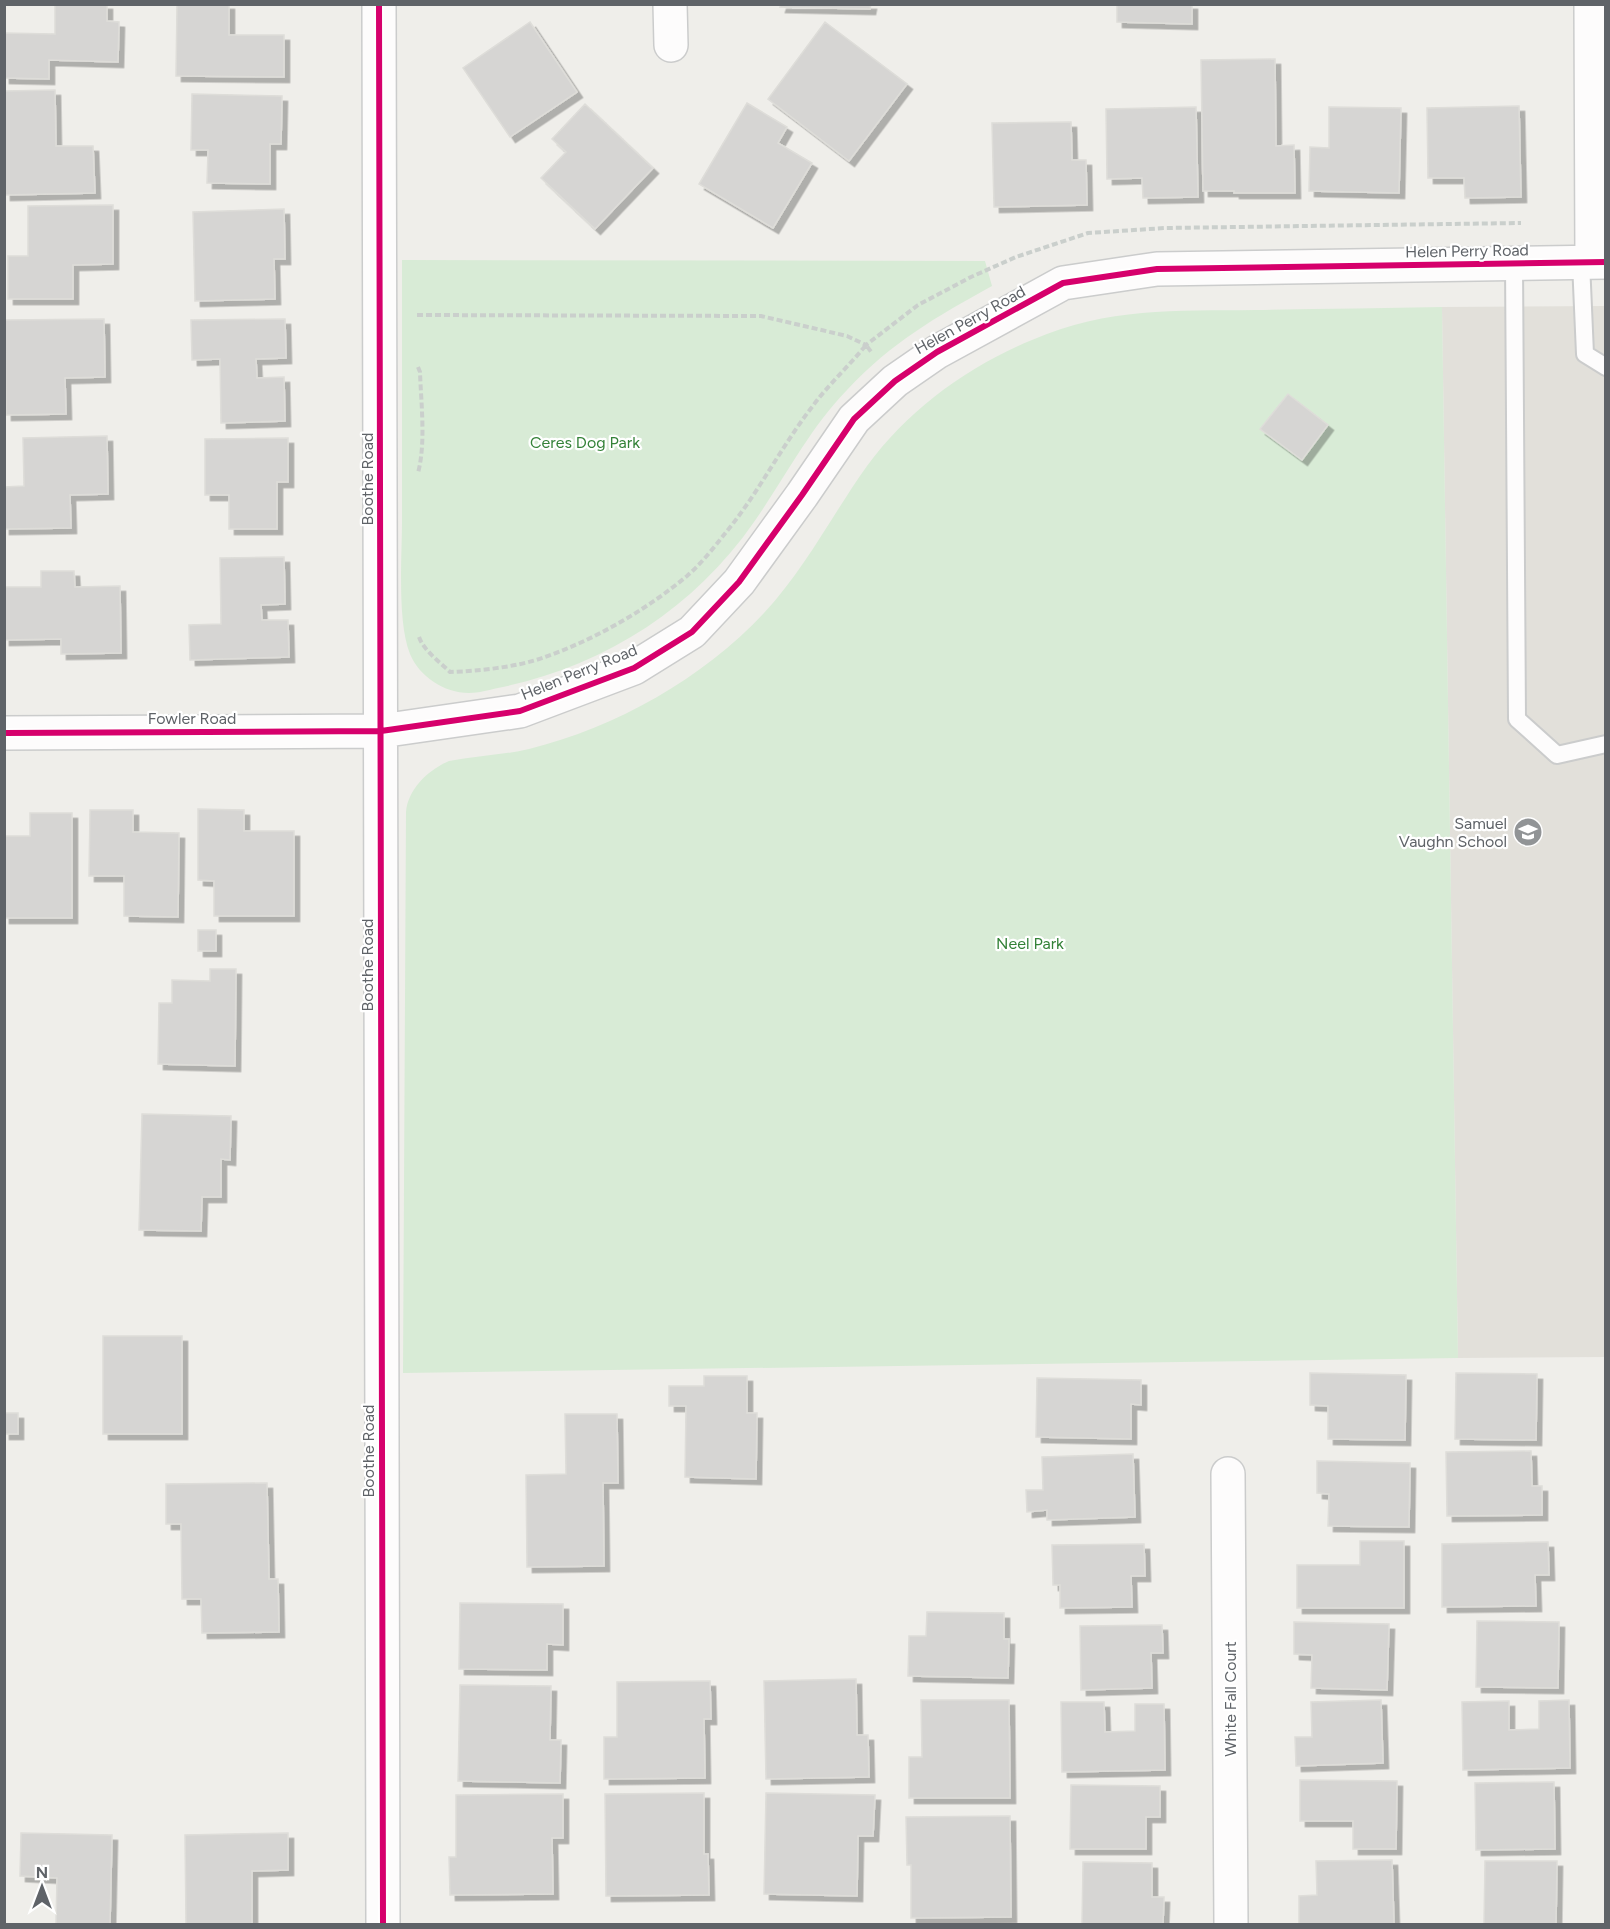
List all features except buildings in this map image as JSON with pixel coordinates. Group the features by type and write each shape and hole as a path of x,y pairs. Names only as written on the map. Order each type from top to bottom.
{"street":[{"name":"Boothe Road","path":"379,4 382,1924"},
{"path":"670,4 671,45"},
{"path":"1591,4 1593,262"},
{"name":"Helen Perry Road","path":"381,731 520,711 634,668 692,632 739,582 854,419 895,381 937,352 1063,283 1157,269 1593,262"},
{"name":"Fowler Road","path":"4,733 381,731"},
{"name":"White Fall Court","path":"1228,1474 1231,1924"}],"lane":[{"path":"1593,262 1585,354 1605,367"},
{"path":"1515,264 1517,719 1557,755 1605,744"}],"path":[{"path":"418,631 420,641 450,672 478,671 543,658 598,634 640,610 688,575 727,531 765,479 813,405 866,345 918,305 970,277 1016,257 1088,233 1177,227 1521,223"},
{"path":"409,315 761,316 847,336 866,345 878,360"},
{"path":"415,362 420,372 422,416 421,462 417,477"}],"shaded area":[{"name":"Samuel Vaughn School","path":"1605,306 1605,1357 1458,1358 1442,307"}],"green space":[{"name":"Ceres Dog Park","path":"402,260 985,261 992,286 898,344 847,390 821,421 730,554 674,608 609,649 573,666 536,678 469,693 450,690 434,682 419,669 410,654 403,624 401,589"},
{"name":"Neel Park","path":"1442,307 1458,1358 403,1373 406,812 411,796 420,781 449,761 529,749 594,728 656,697 714,659 740,637 779,596 867,466 901,426 920,408 962,377 1008,351 1060,329 1115,316 1142,313 1197,310"}],"cycle path":[{"path":"379,4 383,1924"},
{"path":"4,733 381,731 520,711 634,668 692,632 739,582 854,419 895,381 937,352 1063,283 1157,269 1606,262"}],"place":[{"name":"Samuel Vaughn School","path":"1528,832"}]}
